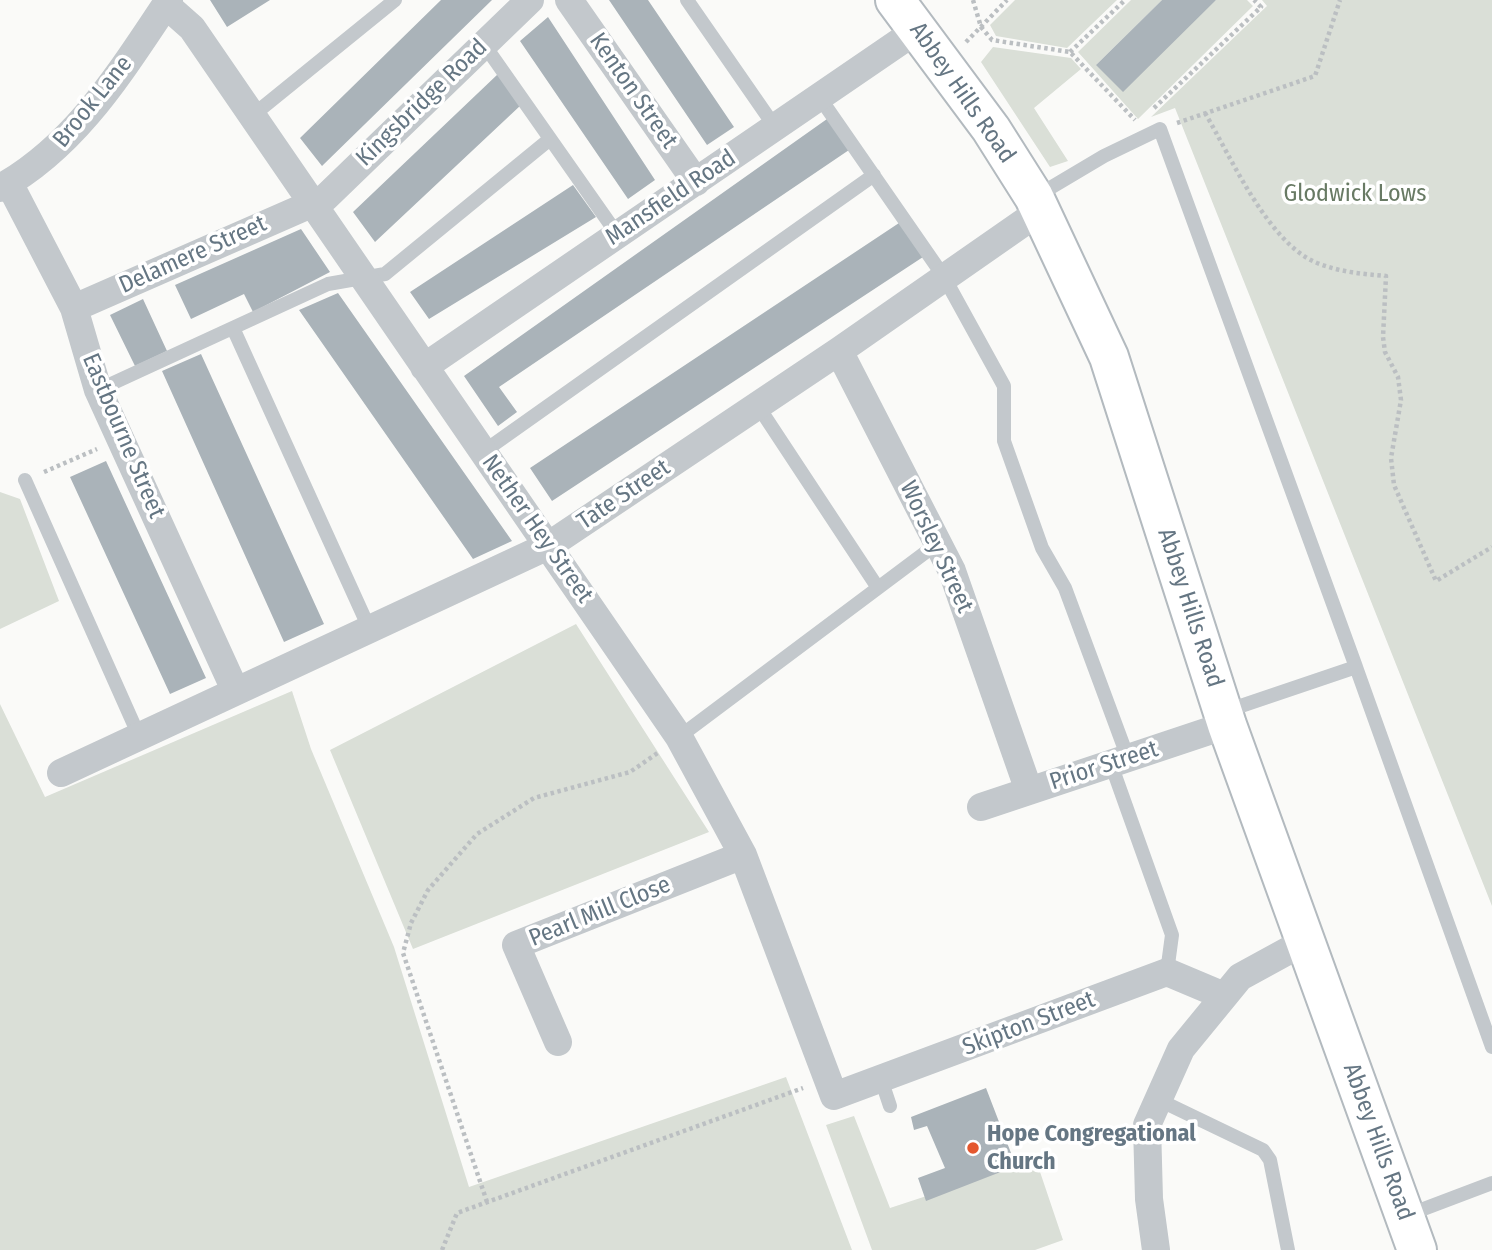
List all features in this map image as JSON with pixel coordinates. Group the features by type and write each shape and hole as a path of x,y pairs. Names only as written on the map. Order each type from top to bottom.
{"main road":[{"name":"Abbey Hills Road","path":"906,15 991,130 1037,204 1109,357 1225,719 1411,1233"}],"street":[{"name":"Kingsbridge Road","path":"312,203 325,198 530,0"},
{"name":"Kenton Street","path":"569,0 696,182"},
{"name":"Nether Hey Street","path":"168,2 192,28 679,737 743,855 830,1087"},
{"name":"Brook Lane","path":"5,185 53,152 85,118 114,82 168,2"},
{"name":"Mansfield Road","path":"424,367 820,98 906,15"},
{"name":"Eastbourne Street","path":"5,185 74,308 98,390 235,690"},
{"name":"Delamere Street","path":"74,308 312,203"},
{"name":"Tate Street","path":"61,773 548,546 839,351 944,277 1037,204"},
{"name":"Worsley Street","path":"839,351 952,571 1029,791"},
{"name":"Prior Street","path":"981,807 1120,761 1225,719"},
{"name":"Pearl Mill Close","path":"558,1042 516,945 743,855"},
{"path":"1153,1249 1147,1125 1181,1049 1240,976 1304,942"},
{"path":"1167,972 1224,996"},
{"name":"Skipton Street","path":"830,1087 881,1079 1167,972"}],"lane":[{"path":"252,116 396,0"},
{"path":"687,0 775,128"},
{"path":"483,43 617,234"},
{"path":"820,98 944,277 1004,386 1004,441 1042,548 1065,588 1120,761 1172,935 1167,972"},
{"path":"1037,204 1104,156 1160,129 1492,1047"},
{"path":"98,390 328,284 385,274 550,139"},
{"path":"483,452 874,175"},
{"path":"233,328 370,630"},
{"path":"758,405 878,588"},
{"path":"25,480 139,736"},
{"path":"679,737 938,543"},
{"path":"1225,719 1356,667"},
{"path":"881,1079 891,1106"},
{"path":"1158,1100 1263,1150 1270,1160 1288,1250"},
{"path":"1411,1233 1492,1184"}],"path":[{"path":"973,0 981,27 992,40 1070,52 1138,123"},
{"path":"961,48 1007,0"},
{"path":"1070,52 1125,0"},
{"path":"1148,114 1261,6 1254,0"},
{"path":"1160,129 1315,76 1340,0"},
{"path":"1205,113 1251,193 1287,243 1314,262 1346,273 1386,276 1383,337 1385,352 1398,377 1401,400 1391,458 1394,485 1436,581 1492,547"},
{"path":"25,480 121,439"},
{"path":"442,1250 457,1213 830,1087"}],"green space":[{"path":"1015,0 1117,0 1067,48 996,36 990,25"},
{"path":"1131,0 1162,0 1096,65 1216,0 1247,0 1253,6 1138,119 1078,52"},
{"name":"Glodwick Lows","path":"1262,0 1492,0 1492,906 1175,108 1151,117 1267,6"},
{"path":"993,47 1071,58 1081,69 1034,108 1068,161 1050,167 981,62"},
{"path":"0,492 20,499 59,601 0,629"},
{"path":"576,624 709,832 413,949 330,750"},
{"path":"292,691 311,749 394,947 469,1187 786,1077 852,1250 0,1250 0,704 45,797"},
{"path":"854,1116 890,1208 1036,1160 1063,1240 1035,1250 872,1250 826,1125"}],"building":[{"path":"210,0 270,0 227,27"},
{"path":"441,0 492,0 322,166 300,138"},
{"path":"609,0 648,0 734,127 707,145"},
{"path":"1162,0 1216,0 1123,92 1096,65"},
{"path":"548,17 655,180 628,199 520,41"},
{"path":"498,74 521,105 375,242 353,212"},
{"path":"827,119 849,150 499,387 517,412 498,426 464,376"},
{"path":"573,185 596,217 429,319 410,292"},
{"path":"899,223 923,257 552,501 530,468"},
{"path":"301,229 330,272 253,312 244,294 191,319 175,285"},
{"path":"338,293 512,541 473,559 299,310"},
{"path":"143,299 167,351 135,366 110,315"},
{"path":"201,354 324,624 284,642 162,371"},
{"path":"106,461 206,678 170,694 70,477"},
{"name":"Hope Congregational Church","path":"986,1088 1016,1166 926,1201 918,1178 945,1168 927,1126 914,1130 911,1117"}],"place":[{"name":"Hope Congregational Church","path":"973,1148"}]}
